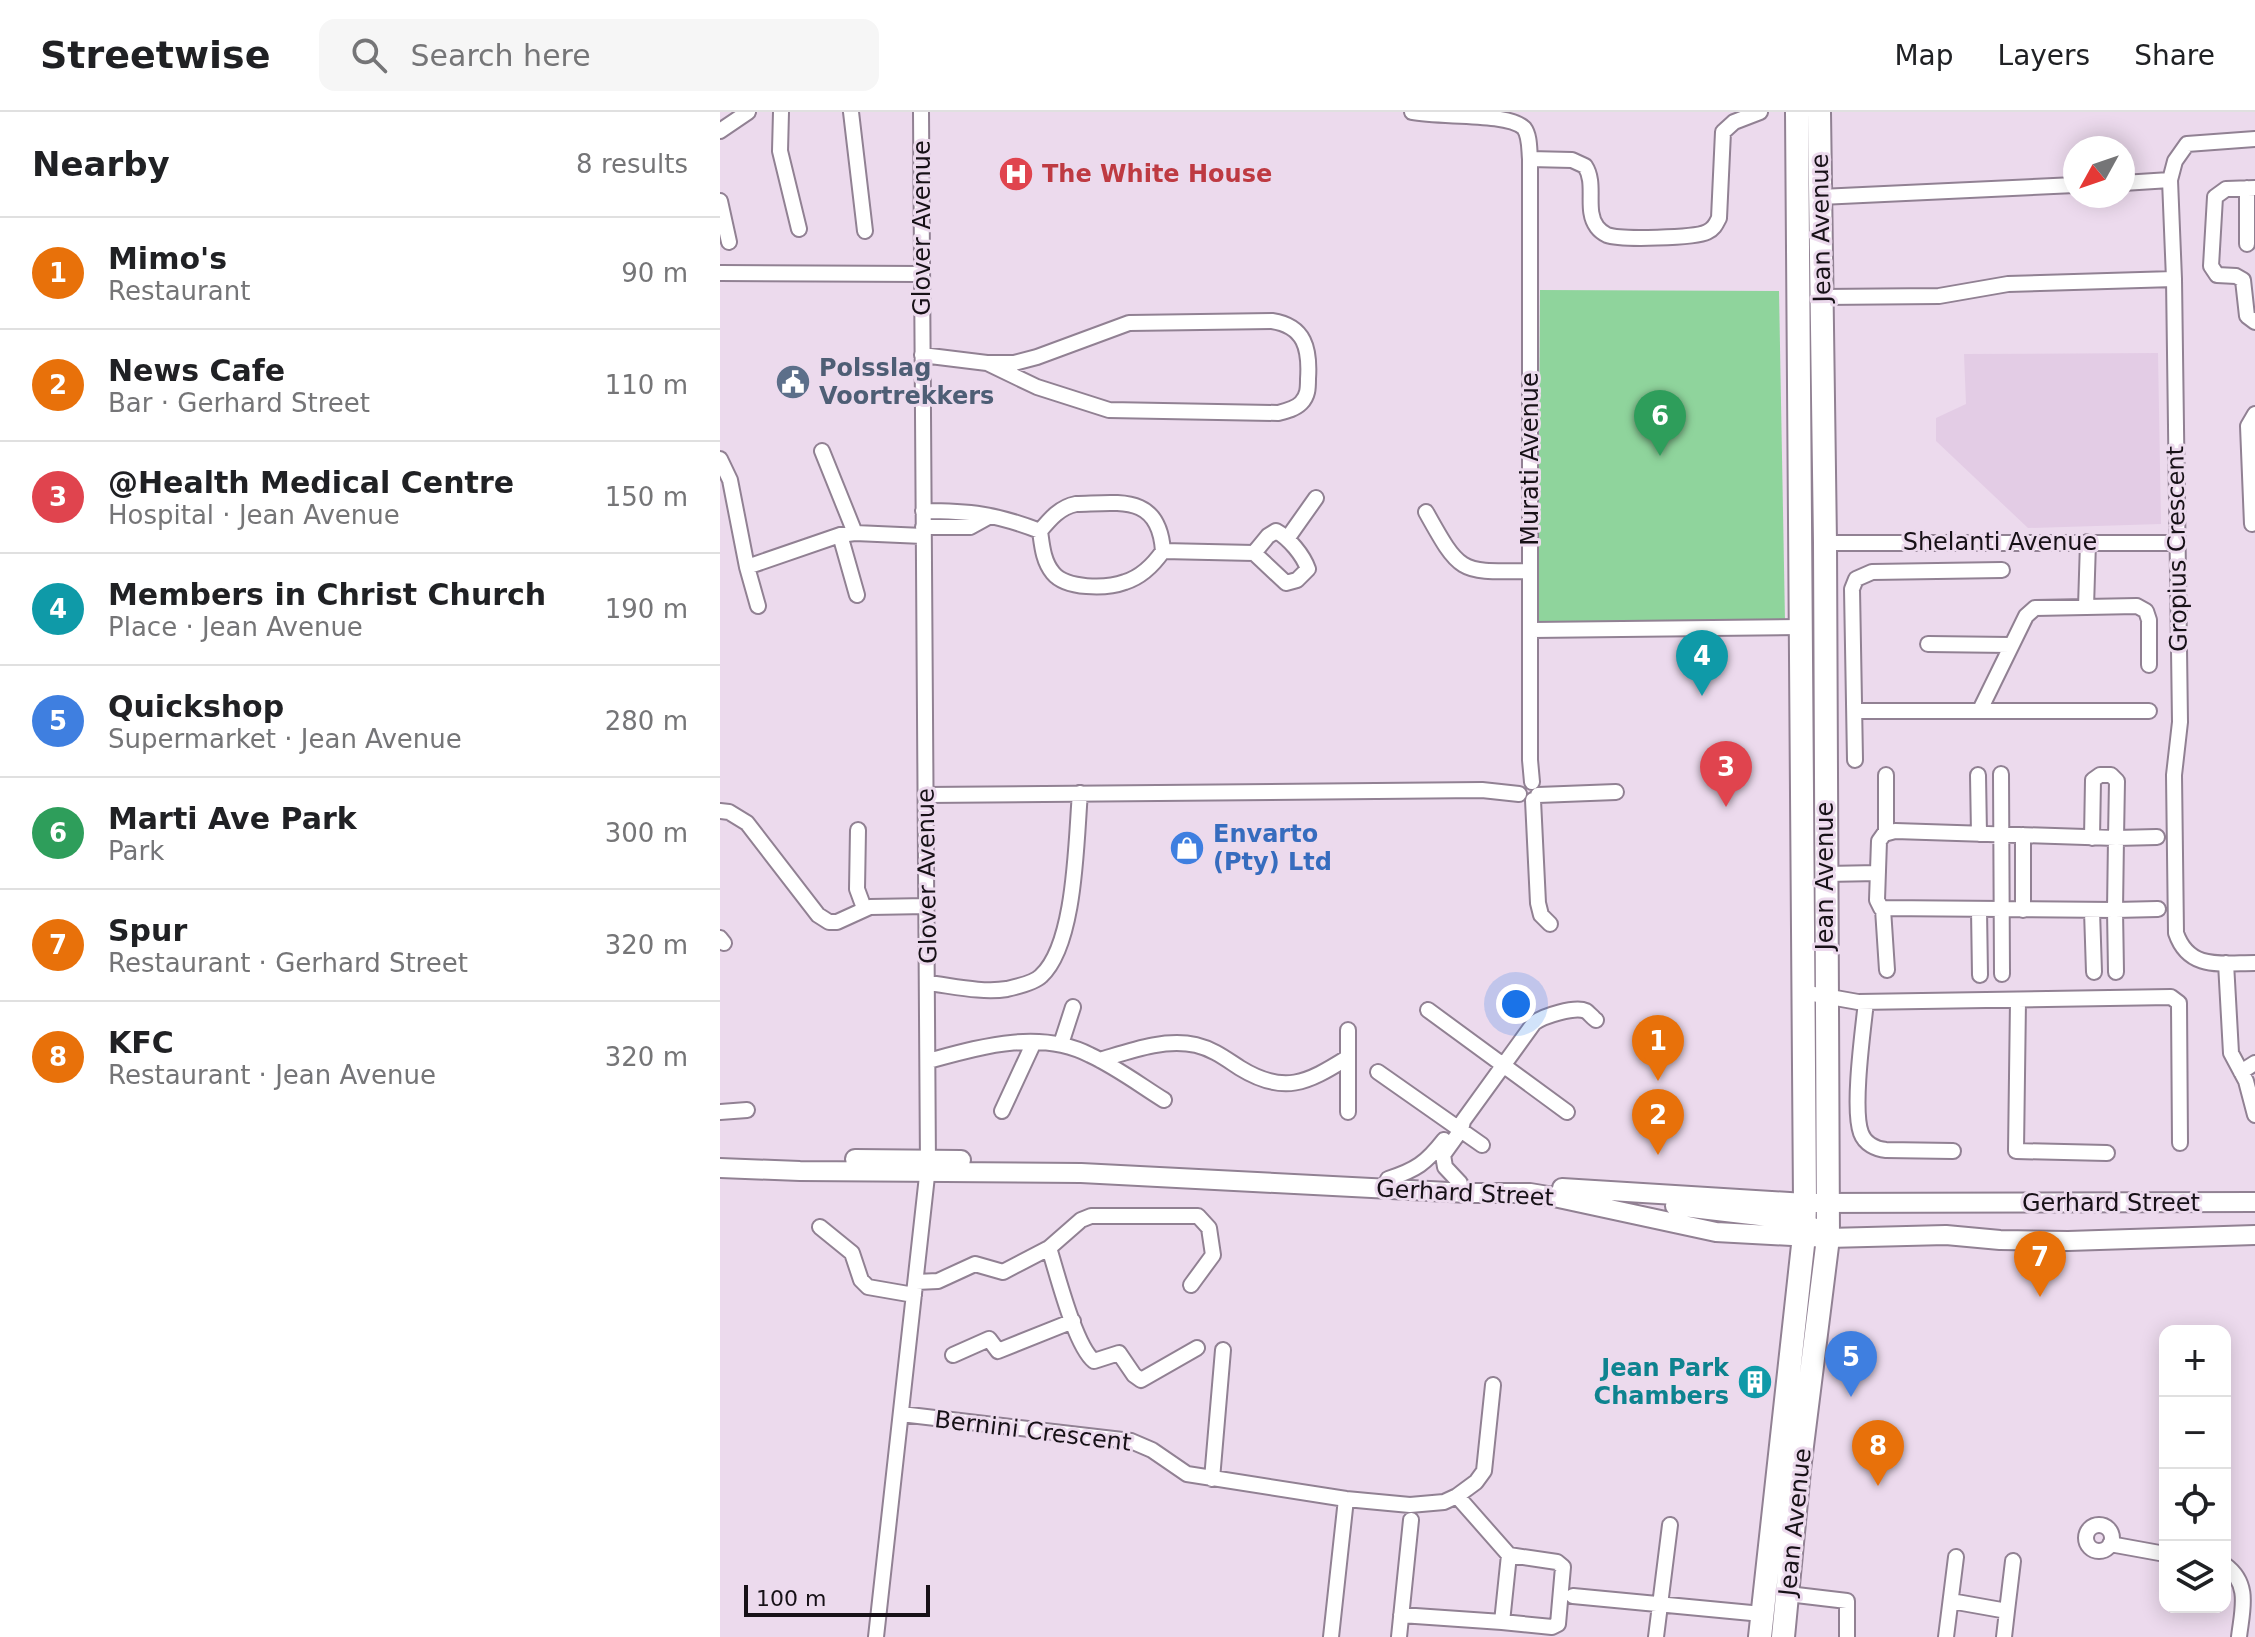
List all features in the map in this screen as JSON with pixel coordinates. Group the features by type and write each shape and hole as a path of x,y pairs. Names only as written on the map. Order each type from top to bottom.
{"main road":[{"name":"Jean Avenue","path":"1760,1637 1805,1221 1797,112"},
{"name":"Jean Avenue","path":"1783,1637 1797,1491 1828,1238 1825,543 1819,116"},
{"path":"1798,160 1808,123 1819,116"},
{"path":"1769,1637 1785,1505 1789,1496 1797,1491"}],"street":[{"path":"720,131 748,112"},
{"path":"781,112 780,151 799,229"},
{"path":"851,112 865,231"},
{"name":"Glover Avenue","path":"876,1637 928,1165 921,112"},
{"path":"1412,112 1431,115 1487,112"},
{"name":"Murati Avenue","path":"1487,112 1506,115 1523,126 1528,135 1530,159 1530,794 1538,903 1541,915 1550,924"},
{"path":"1530,159 1572,160 1585,166 1591,179 1594,222 1603,233 1618,237 1704,234 1712,230 1719,218 1723,132 1734,122 1760,112"},
{"name":"Gropius Crescent","path":"2255,139 2187,144 2175,161 2170,180 2180,722 2174,775 2176,933 2180,945 2193,958 2255,963"},
{"path":"2135,182 2170,180"},
{"path":"1820,197 2063,186"},
{"path":"2247,244 2251,188 2219,192 2213,201 2211,266 2217,275 2236,276 2243,280 2247,316 2255,322"},
{"path":"720,201 729,242"},
{"path":"720,273 922,274"},
{"path":"1822,297 1939,296 2008,284 2174,279"},
{"path":"922,355 987,363 1022,362 1129,323 1272,321 1291,326 1297,332 1306,348 1309,365 1307,394 1303,401 1290,410 1278,413 1109,410 1037,387 987,363"},
{"path":"2252,524 2248,426 2255,414"},
{"path":"822,451 848,534 857,595"},
{"path":"720,459 730,480 758,606"},
{"path":"1287,539 1316,498"},
{"path":"1134,504 1144,508 1157,524 1163,551 1155,562 1127,582 1079,584 1068,582 1051,571 1040,531 1067,506 1134,504"},
{"path":"923,511 970,511 1005,518 1040,531"},
{"path":"1426,512 1441,540 1464,567 1476,571 1530,571"},
{"path":"747,567 848,534 970,527 990,516"},
{"path":"1163,551 1254,553 1282,581 1293,583 1308,569 1304,558 1280,533 1271,533 1254,553"},
{"path":"2086,607 2088,542"},
{"name":"Shelanti Avenue","path":"1825,543 2176,543"},
{"path":"1855,760 1852,589 1856,579 1872,572 2002,570"},
{"path":"1980,710 2010,645 2027,613 2033,608 2137,606 2146,611 2149,620 2149,665"},
{"path":"1532,630 1801,627"},
{"path":"1928,644 2010,645"},
{"path":"1855,711 2149,711"},
{"path":"2001,774 2002,974"},
{"path":"1886,775 1886,832 1879,839 1877,903 1883,909 1887,970"},
{"path":"1978,775 1979,834"},
{"path":"2092,838 2093,780 2100,775 2111,775 2117,781 2116,972"},
{"path":"926,795 1495,790 1530,794 1616,792"},
{"path":"928,983 972,989 1007,989 1040,977 1059,951 1071,897 1080,793"},
{"path":"720,811 729,812 747,823 818,915 829,922 837,922 864,908 927,906"},
{"path":"858,830 857,889 864,908"},
{"path":"1886,832 2157,837"},
{"path":"2023,835 2023,910"},
{"path":"1826,874 1878,873"},
{"path":"1883,909 2158,909"},
{"path":"1979,910 1980,975"},
{"path":"2092,911 2094,972"},
{"path":"2226,963 2231,1053 2241,1072 2255,1115"},
{"path":"1802,992 1866,1002 2164,996 2177,1000 2180,1143"},
{"path":"2018,1001 2016,1151 2107,1153"},
{"path":"1866,1002 1859,1098 1860,1129 1864,1138 1878,1149 1953,1151"},
{"path":"1061,1044 1073,1007"},
{"path":"1428,1010 1567,1112"},
{"path":"1388,1179 1413,1172 1438,1154 1534,1023 1544,1016 1578,1010 1587,1012 1596,1020"},
{"path":"1348,1030 1348,1112"},
{"path":"1002,1111 1034,1042"},
{"path":"928,1061 978,1047 1034,1042 1061,1044 1100,1060 1164,1100"},
{"path":"1100,1060 1149,1046 1194,1045 1213,1051 1255,1077 1287,1084 1312,1079 1347,1058"},
{"path":"2241,1072 2255,1063"},
{"path":"1378,1072 1460,1125 1482,1145"},
{"path":"720,1112 747,1110"},
{"path":"1438,1154 1460,1183"},
{"name":"Gerhard Street","path":"720,1161 1388,1179 1626,1192 1805,1221 1828,1238 1946,1235 2068,1241 2255,1235"},
{"name":"Gerhard Street","path":"720,1168 928,1165 1468,1193 1530,1193 1716,1232 1805,1221 1828,1204 2255,1202"},
{"path":"820,1227 852,1253 861,1280 868,1287 915,1288 975,1264 1003,1272 1049,1248 1081,1220 1091,1216 1198,1216 1209,1228 1213,1255 1191,1285"},
{"path":"1049,1248 1073,1321 1089,1357 1094,1361 1119,1353 1141,1380 1197,1348"},
{"path":"953,1355 989,1339 998,1351 1073,1321"},
{"path":"1212,1479 1223,1350"},
{"path":"1401,1615 1552,1627 1558,1624 1563,1567 1557,1562 1509,1555 1457,1496 1476,1482 1484,1471 1493,1385"},
{"name":"Bernini Crescent","path":"901,1414 1131,1441 1152,1450 1187,1474 1346,1499 1420,1505 1444,1502 1457,1496"},
{"path":"1331,1637 1346,1499"},
{"path":"1399,1637 1411,1520"},
{"path":"1656,1637 1670,1525"},
{"path":"2110,1544 2159,1553"},
{"path":"1502,1622 1509,1555"},
{"path":"1946,1637 1956,1557"},
{"path":"2004,1637 2013,1561"},
{"path":"2231,1570 2237,1576 2244,1593 2239,1637"},
{"path":"1788,1594 1847,1601 1847,1637"},
{"path":"1573,1596 1762,1614"},
{"path":"1951,1601 2007,1611"}],"shaded area":[{"path":"2158,353 2161,524 2028,528 1936,441 1936,418 1966,404 1964,354"}],"green space":[{"path":"1540,290 1779,291 1785,621 1538,625"}],"place":[{"name":"The White House","path":"1016,174"},
{"name":"Polsslag Voortrekkers","path":"793,382"},
{"name":"Marti Ave Park","path":"1660,456"},
{"name":"Members in Christ Church","path":"1702,696"},
{"name":"@Health Medical Centre","path":"1726,807"},
{"name":"Envarto (Pty) Ltd","path":"1187,848"},
{"name":"Mimo's","path":"1658,1081"},
{"name":"News Cafe","path":"1658,1155"},
{"name":"Spur","path":"2040,1297"},
{"name":"Jean Park Chambers","path":"1755,1382"},
{"name":"Quickshop","path":"1851,1397"},
{"name":"KFC","path":"1878,1486"}]}
